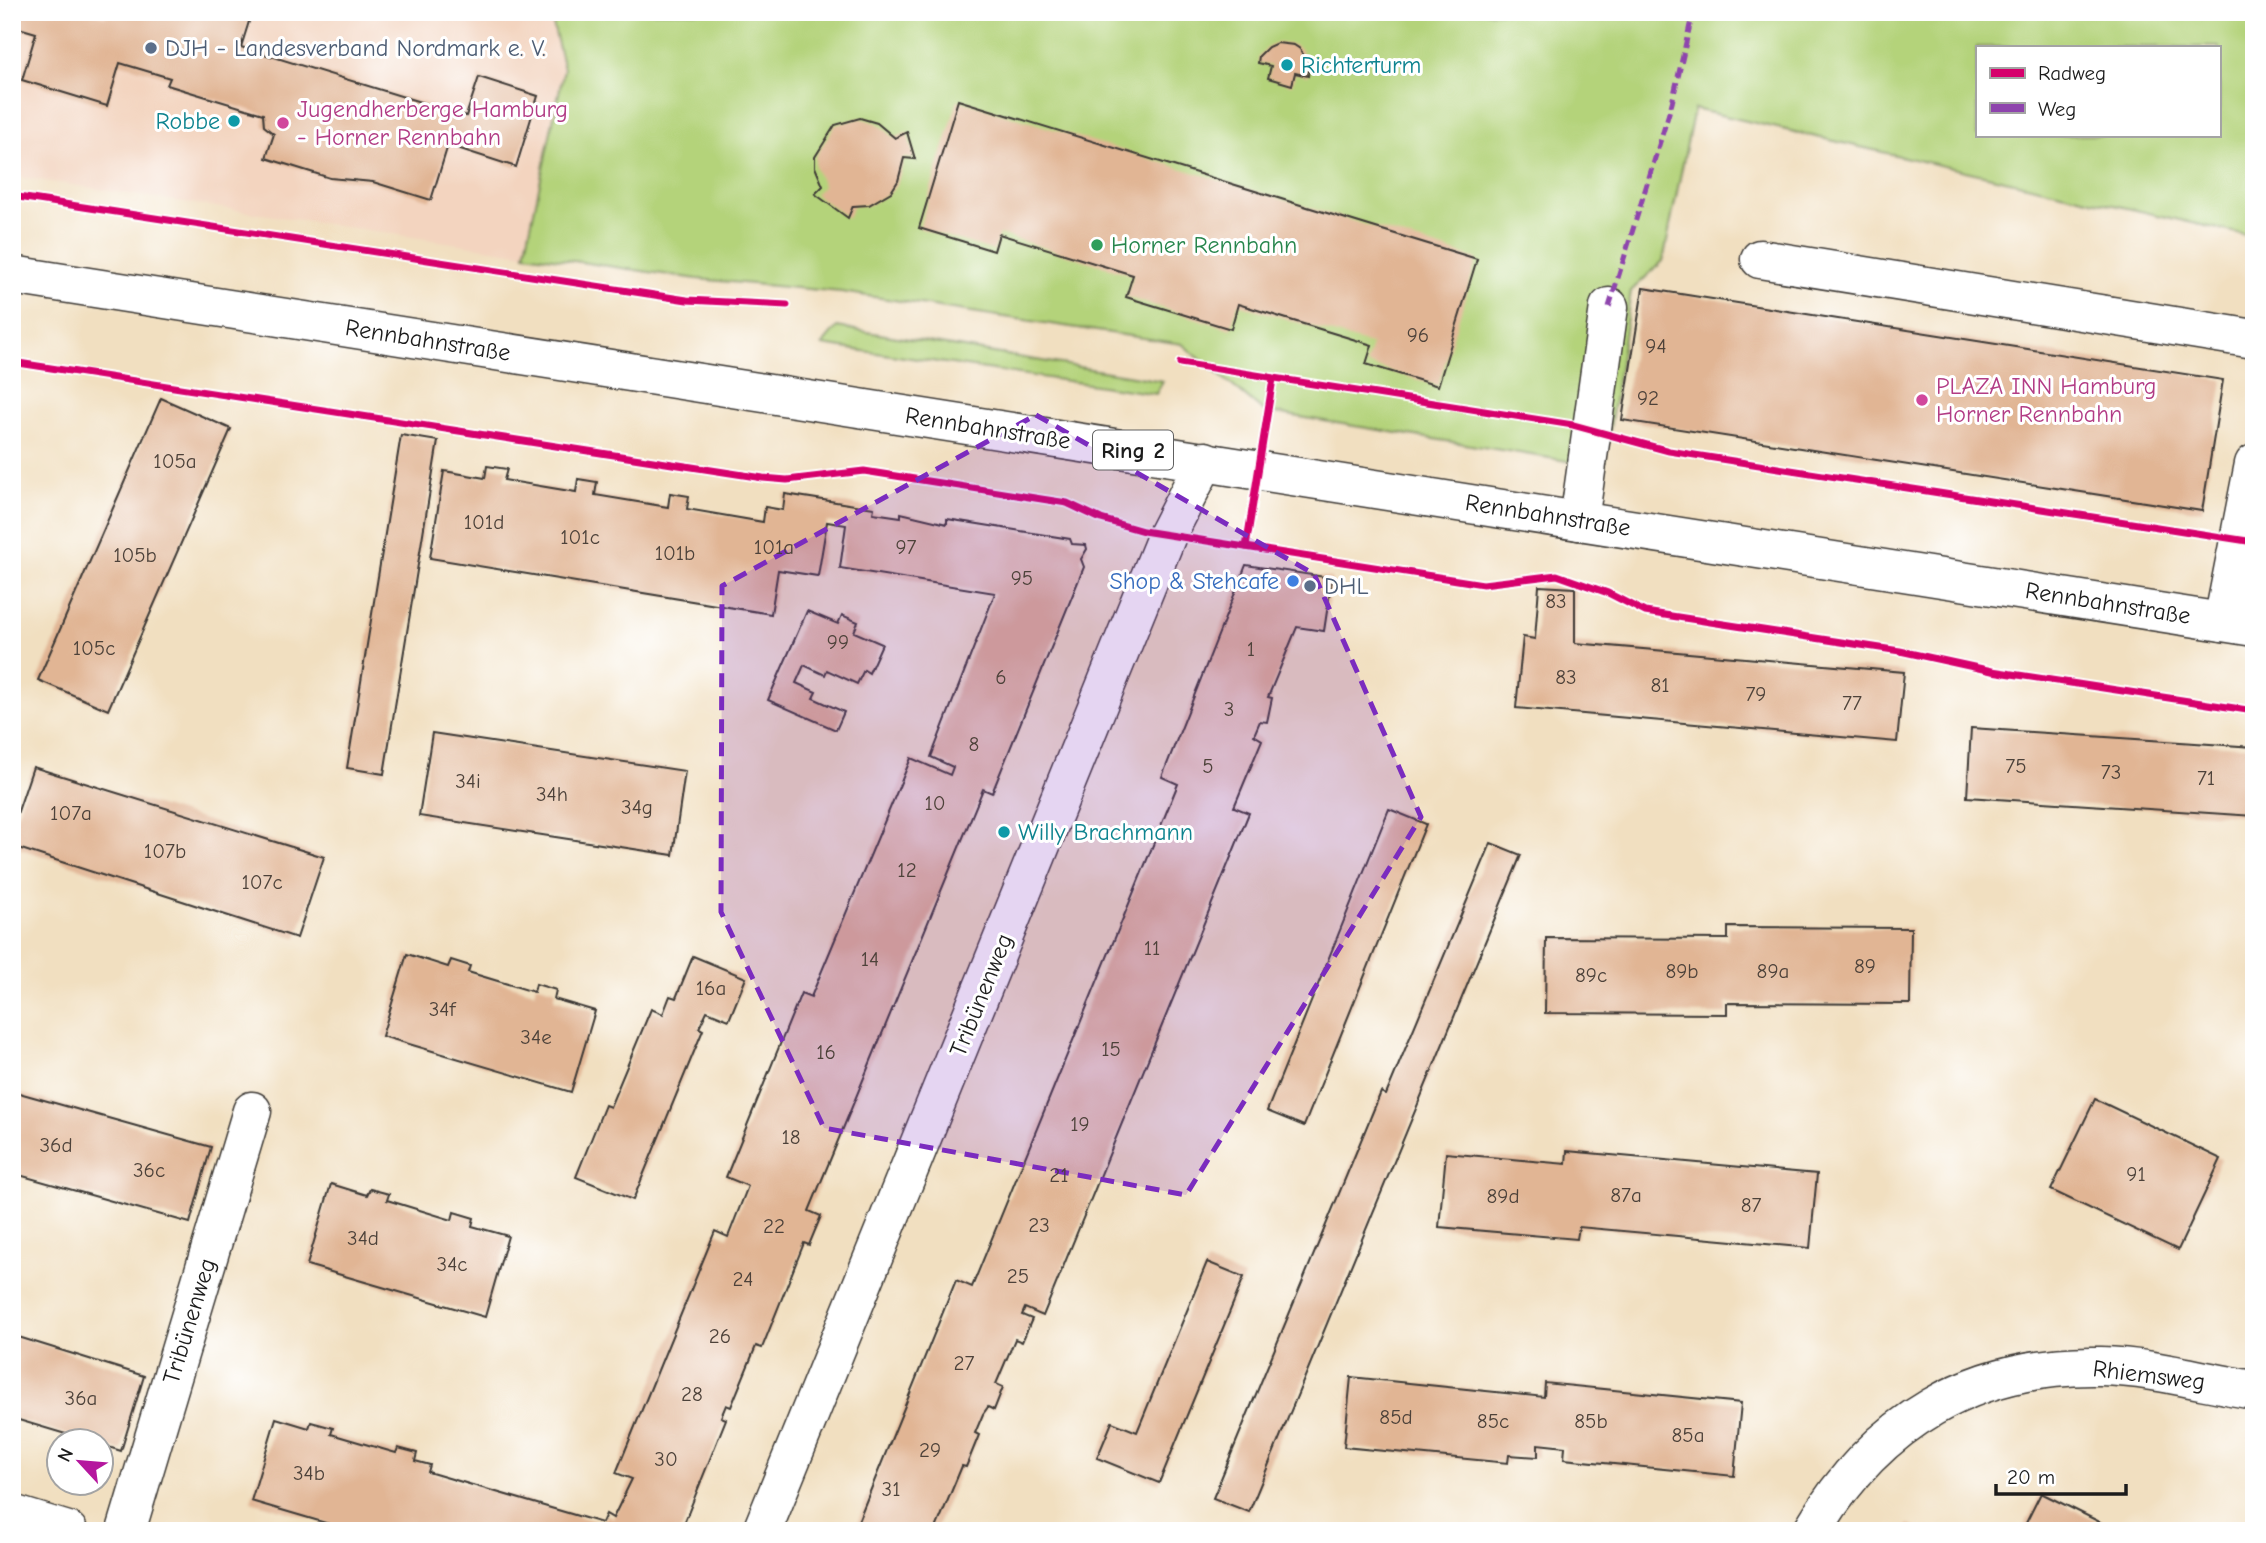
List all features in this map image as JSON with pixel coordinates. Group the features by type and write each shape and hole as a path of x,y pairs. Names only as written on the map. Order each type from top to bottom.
{"main road":[{"path":"1759,259 2254,339"},
{"name":"Rennbahnstraße","path":"12,275 2238,624"},
{"path":"1579,521 1609,307"},
{"name":"Tribünenweg","path":"762,1531 1167,534 1205,461"},
{"path":"2238,624 2254,464"},
{"name":"Tribünenweg","path":"127,1531 251,1111"},
{"name":"Rhiemsweg","path":"1812,1531 1833,1495 1867,1454 1897,1429 1945,1399 2002,1378 2057,1368 2103,1366 2254,1390"},
{"path":"12,1514 68,1531"}],"highlighted area":[{"path":"1036,415 1314,574 1421,817 1186,1195 824,1128 721,912 722,586"}],"shaded area":[{"name":"Jugendherberge Hamburg - Horner Rennbahn","path":"12,12 550,12 564,69 525,254 12,176"}],"green space":[{"name":"Horner Rennbahn","path":"550,12 2254,12 2254,237 1694,109 1663,261 1631,291 1604,467 1263,411 1182,344 841,292 697,279 525,254 564,69"},
{"path":"837,327 1163,381 1156,394 822,345"}],"building":[{"path":"12,12 91,12 106,17 108,12 252,12 241,47 466,116 479,77 538,96 516,167 448,145 431,200 373,182 330,178 266,158 274,134 264,126 263,114 167,85 170,78 120,63 107,106 22,80 36,33 12,26"},
{"name":"Richterturm","path":"1277,43 1294,45 1300,49 1309,67 1308,76 1295,73 1292,85 1268,78 1271,66 1258,63 1259,56"},
{"path":"958,100 1477,259 1438,386 1366,364 1372,345 1238,304 1231,329 1126,297 1133,275 999,234 994,251 919,228"},
{"path":"860,118 877,123 895,138 907,132 915,159 904,158 898,181 891,192 869,205 853,206 848,218 815,194 823,186 815,167 815,157 835,125"},
{"name":"PLAZA INN Hamburg Horner Rennbahn","path":"1643,288 2223,380 2202,511 1622,420"},
{"path":"161,398 231,429 108,710 38,680"},
{"path":"401,435 438,441 384,774 347,768"},
{"path":"487,466 507,469 504,480 576,492 578,479 597,482 595,495 668,507 670,493 689,496 687,509 763,522 765,507 783,510 785,494 874,508 873,513 901,517 901,513 947,524 947,519 1070,539 1072,544 1086,545 1087,549 1081,559 1084,567 992,793 983,789 809,1211 821,1216 809,1245 804,1243 762,1348 756,1346 731,1407 726,1405 721,1417 726,1419 681,1531 353,1531 251,1501 276,1418 309,1428 311,1422 333,1428 331,1434 396,1453 398,1448 417,1453 415,1461 430,1465 428,1472 602,1523 606,1514 613,1518 632,1479 616,1473 715,1231 728,1237 748,1186 726,1177 801,993 811,997 911,758 950,775 953,767 931,757 995,593 840,568 846,525 827,522 818,576 778,570 771,614 430,558 444,471 485,478"},
{"path":"1246,565 1332,578 1324,631 1297,627 1268,697 1272,698 1267,722 1260,721 1254,735 1262,740 1234,807 1249,813 1043,1316 1025,1308 1022,1315 1032,1319 1022,1342 1015,1339 996,1384 1003,1387 994,1410 988,1407 983,1414 975,1433 979,1435 966,1467 962,1466 935,1531 854,1531 956,1280 972,1287 1178,784 1162,777"},
{"path":"1539,586 1575,588 1575,643 1904,672 1897,742 1516,708 1523,637 1535,639"},
{"path":"807,611 838,624 842,615 858,622 854,632 882,644 869,673 864,670 857,684 827,670 825,675 804,665 796,683 816,692 813,698 844,712 836,730 768,700"},
{"path":"1971,728 2254,747 2254,816 1967,797"},
{"path":"432,733 685,771 673,855 419,816"},
{"path":"33,767 324,857 297,938 12,846 12,829"},
{"path":"1389,809 1426,824 1304,1126 1267,1111"},
{"path":"1491,843 1521,855 1249,1512 1213,1498 1381,1092 1386,1095"},
{"path":"1728,927 1911,928 1910,1004 1727,1003 1727,1014 1545,1013 1546,938 1728,939"},
{"path":"407,954 448,967 451,960 470,966 468,972 534,992 536,984 556,990 554,999 595,1011 571,1092 382,1036"},
{"path":"693,956 746,978 729,1020 707,1011 699,1028 703,1030 633,1200 576,1177 605,1105 610,1107 651,1009 663,1014 670,996 676,998"},
{"path":"12,1091 211,1147 190,1223 12,1173"},
{"path":"2095,1099 2221,1159 2178,1250 2051,1190"},
{"path":"1567,1151 1817,1174 1810,1248 1579,1227 1577,1239 1439,1227 1446,1153 1566,1164"},
{"path":"331,1184 367,1195 370,1189 389,1194 387,1200 452,1220 454,1212 474,1218 472,1226 508,1236 485,1317 307,1265"},
{"path":"1207,1262 1244,1277 1159,1483 1097,1458 1112,1422 1137,1432"},
{"path":"12,1335 144,1376 121,1451 116,1449 116,1428 46,1428 12,1418"},
{"path":"1351,1377 1544,1397 1545,1383 1741,1403 1734,1476 1564,1459 1565,1447 1538,1444 1538,1457 1509,1455 1508,1463 1344,1447"},
{"path":"2041,1493 2118,1531 2022,1531"},
{"path":"1908,1524 1922,1531 1905,1531"}],"marked path":[{"path":"1609,307 1672,103 1693,12"}],"cycle path":[{"path":"12,196 687,300 787,305"},
{"path":"12,362 763,478 787,480 864,471 1067,503 1101,519 1143,531 1483,584 1557,575 1608,593 1645,612 1900,651 1992,671 2254,711"},
{"path":"1180,363 1573,425 1669,451 2254,542"},
{"path":"1246,547 1273,379"}],"place":[{"name":"DJH - Landesverband Nordmark e. V.","path":"151,48"},
{"name":"Richterturm","path":"1287,65"},
{"name":"Robbe","path":"234,121"},
{"name":"Jugendherberge Hamburg - Horner Rennbahn","path":"283,123"},
{"name":"Horner Rennbahn","path":"1097,245"},
{"name":"PLAZA INN Hamburg Horner Rennbahn","path":"1922,400"},
{"name":"Shop & Stehcafe","path":"1293,581"},
{"name":"DHL","path":"1310,586"},
{"name":"Willy Brachmann","path":"1004,832"}]}
